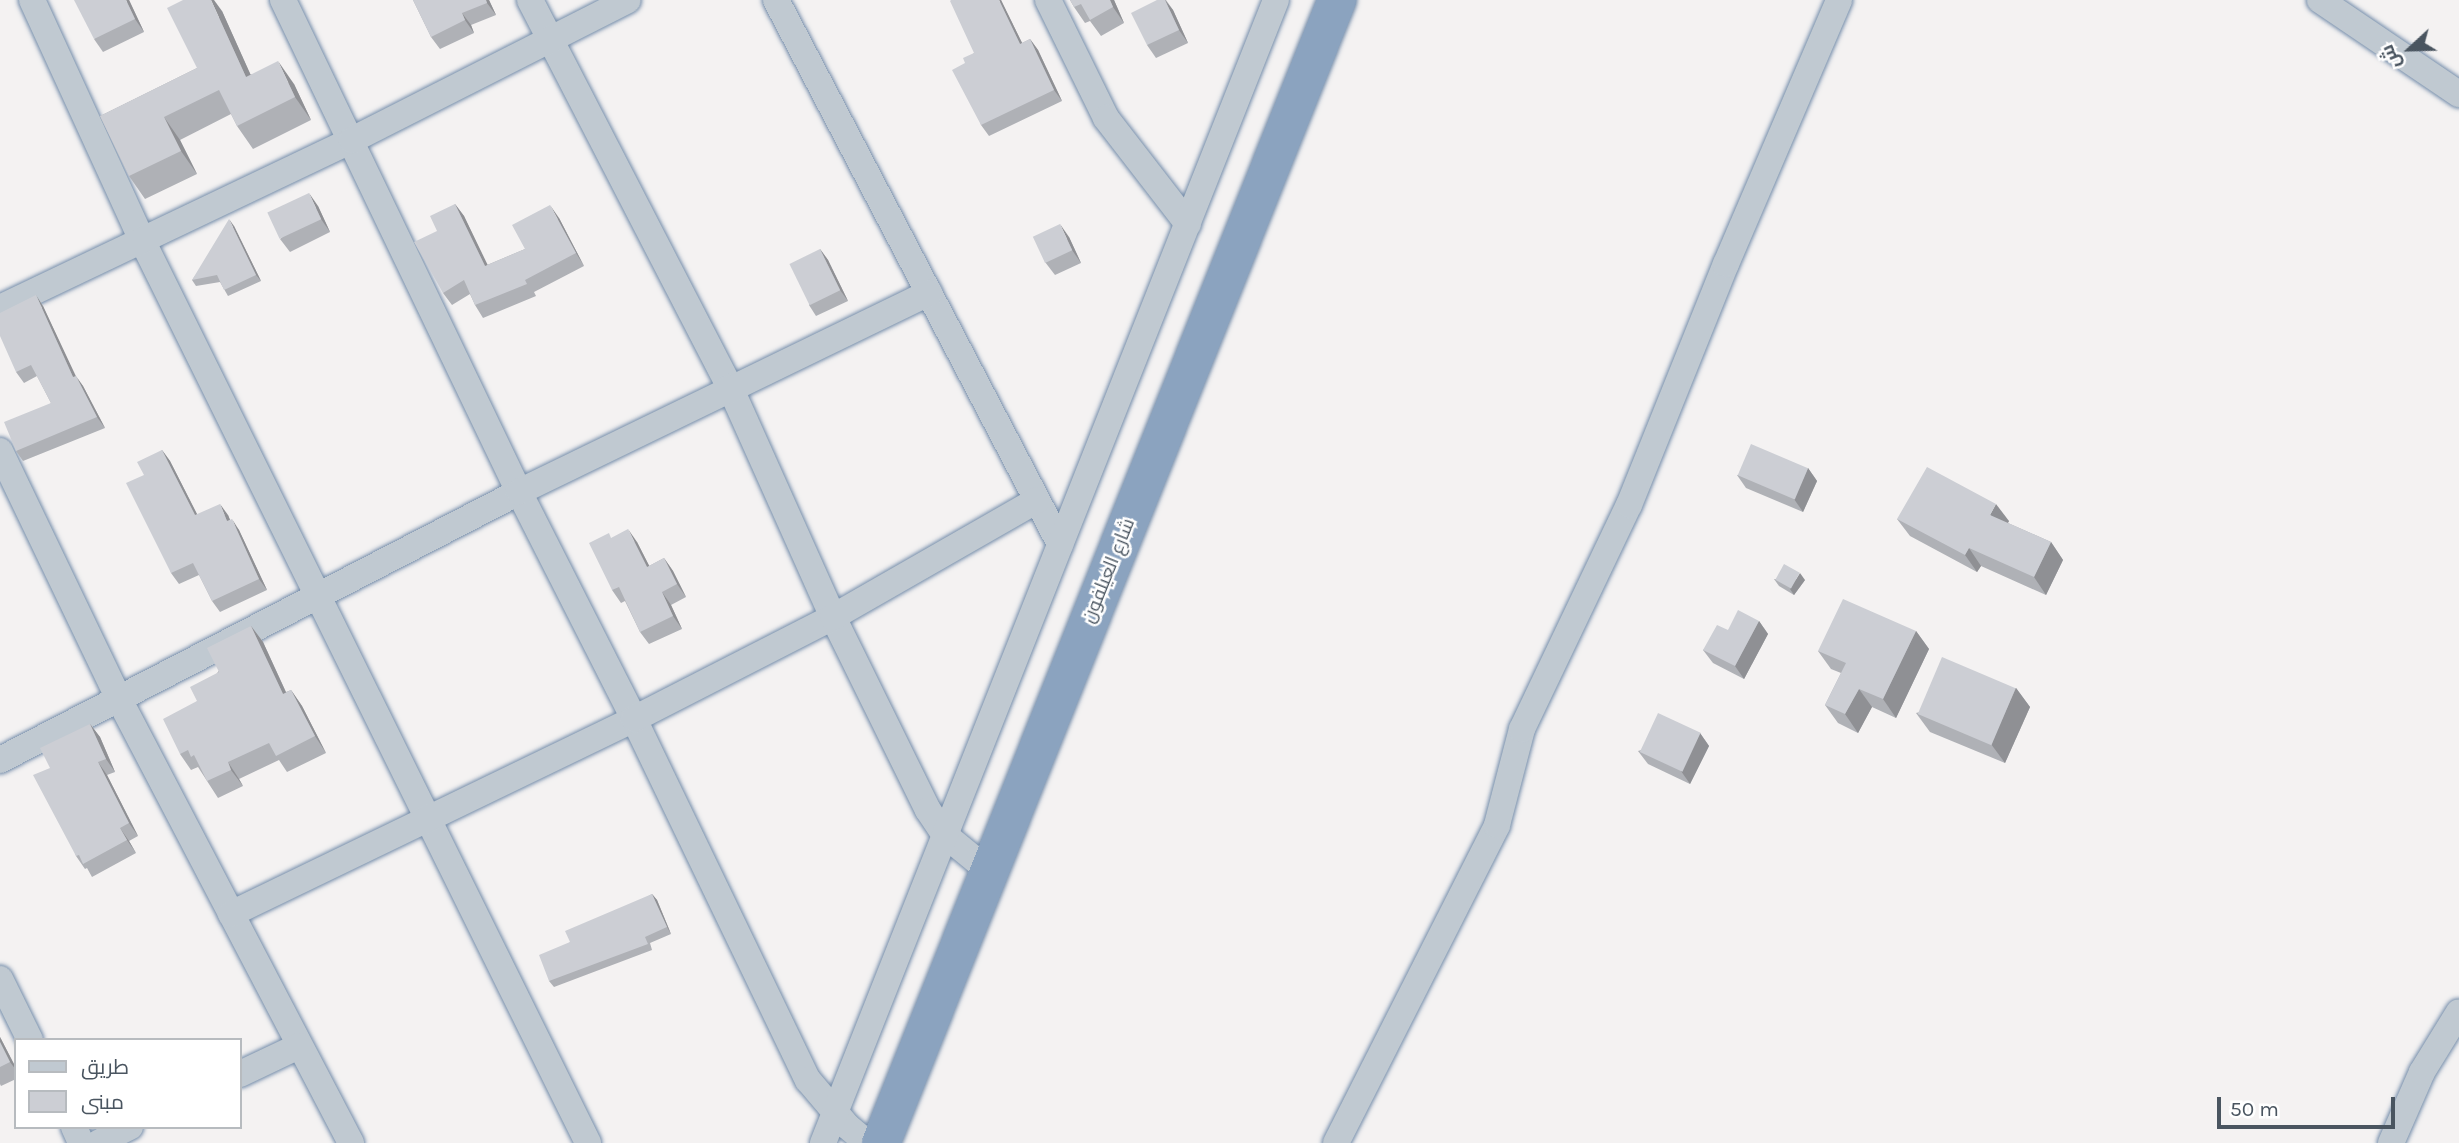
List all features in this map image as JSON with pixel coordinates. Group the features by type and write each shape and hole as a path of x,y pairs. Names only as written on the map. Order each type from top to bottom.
{"highway":[{"name":"شارع العيلفون","path":"881,1143 1337,0"}],"street":[{"path":"32,0 142,240 588,1143"},
{"path":"283,0 519,492 634,719 808,1080 836,1113 867,1143"},
{"path":"530,0 730,387 833,617 928,810 945,835 990,872"},
{"path":"0,308 352,140 628,0"},
{"path":"776,0 1060,544"},
{"path":"1048,0 1106,118 1188,224"},
{"path":"824,1143 1276,0"},
{"path":"1336,1143 1497,825 1522,729 1629,505 1731,252 1839,0"},
{"path":"2320,0 2459,94"},
{"path":"0,760 519,492 730,387 929,293"},
{"path":"0,452 119,699 351,1143"},
{"path":"231,914 634,719 833,617 1037,500"},
{"path":"0,979 29,1038"},
{"path":"2391,1143 2417,1080 2459,1012"},
{"path":"242,1073 299,1046"},
{"path":"98,1143 126,1129"}],"building":[{"path":"74,0 126,0 135,19 94,39"},
{"path":"183,0 211,0 246,77 278,61 295,97 237,126 219,90 164,117 181,151 129,176 100,116 197,68 167,8"},
{"path":"413,0 486,0 487,3 462,13 465,20 431,37"},
{"path":"951,0 999,0 1020,44 1030,39 1054,90 981,125 952,70 965,63 963,58 974,53"},
{"path":"1070,0 1110,0 1113,7 1090,20 1081,4 1074,7"},
{"path":"1157,0 1165,0 1179,30 1147,45 1131,13"},
{"path":"309,193 321,219 280,239 267,212"},
{"path":"455,204 485,266 525,249 512,225 550,205 576,253 525,280 527,284 475,305 464,280 443,293 414,242 437,231 430,216"},
{"path":"229,219 256,275 224,290 217,275 192,280"},
{"path":"1060,224 1072,250 1045,263 1033,237"},
{"path":"820,249 840,290 810,305 789,264"},
{"path":"36,295 73,377 76,376 97,417 16,451 4,422 51,403 31,365 16,372 0,336 0,313"},
{"path":"1751,444 1808,468 1795,500 1738,475"},
{"path":"162,450 195,515 220,504 227,521 232,519 259,579 212,601 193,563 171,573 126,483 144,475 137,462"},
{"path":"1927,467 1996,504 1990,515 2051,542 2034,577 1969,548 1965,555 1897,519"},
{"path":"628,529 647,567 664,558 677,584 662,592 673,616 640,632 619,587 612,590 589,543 609,533 611,538"},
{"path":"1784,564 1800,573 1791,588 1775,580"},
{"path":"1843,599 1916,631 1883,699 1859,689 1845,714 1825,705 1846,663 1818,651"},
{"path":"1738,610 1759,621 1735,666 1703,650 1717,625 1728,630"},
{"path":"251,626 283,694 291,690 315,736 276,756 269,743 228,762 231,770 207,781 194,755 191,757 188,750 180,754 163,719 197,701 190,687 219,672 207,648"},
{"path":"1942,657 2016,688 1991,745 1918,714"},
{"path":"1658,713 1701,733 1682,772 1640,752"},
{"path":"90,724 106,759 98,762 129,823 120,828 127,840 83,864 79,855 76,856 33,775 50,768 40,748"},
{"path":"652,894 667,927 645,937 648,944 549,981 539,955 570,942 565,931"},
{"path":"0,1042 10,1062 0,1067"}]}
